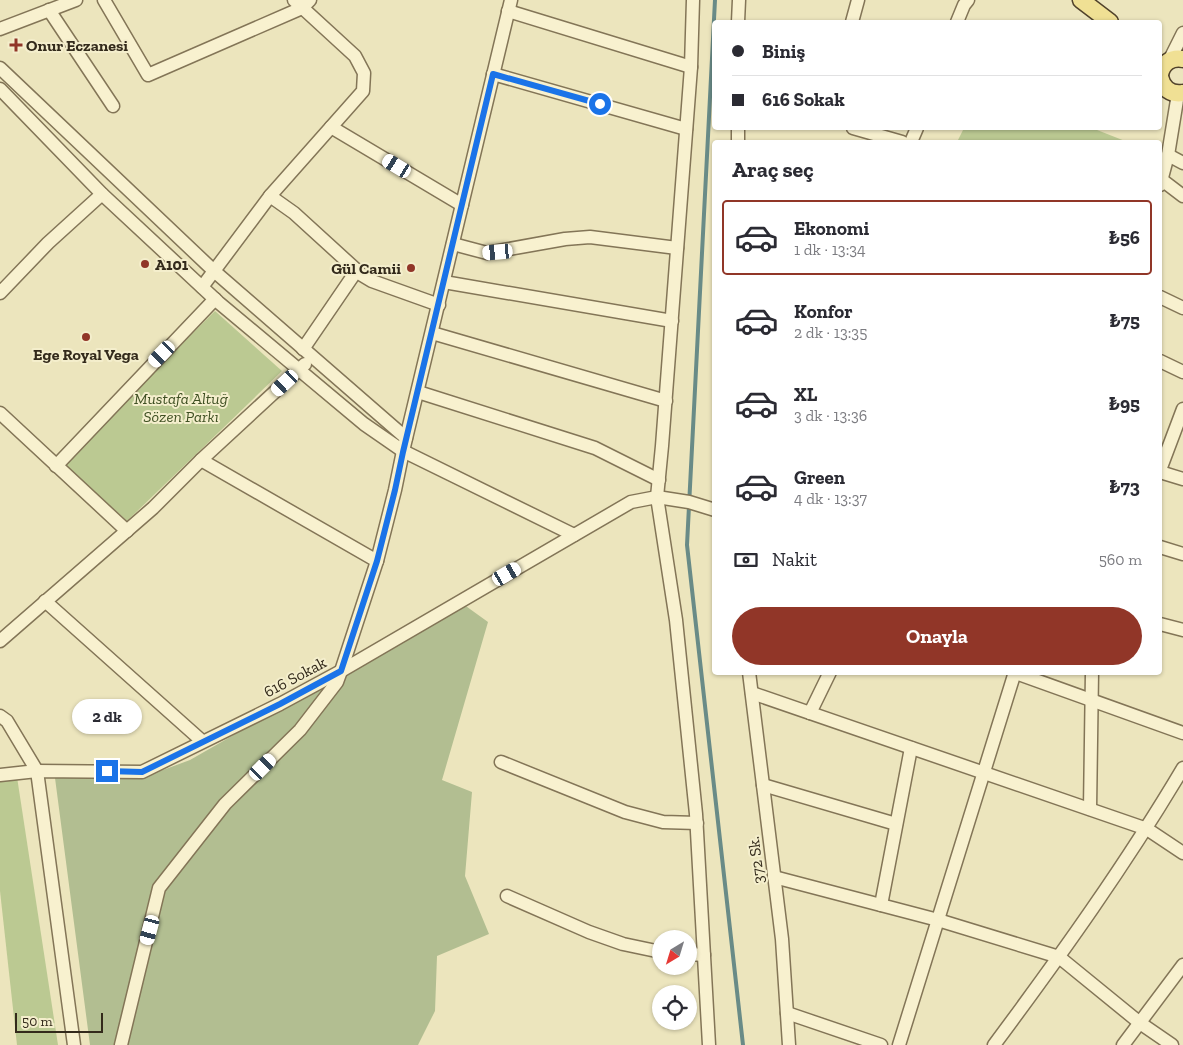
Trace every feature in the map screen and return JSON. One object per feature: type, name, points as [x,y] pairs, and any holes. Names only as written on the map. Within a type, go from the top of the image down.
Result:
[{"type":"main road","points":[[1080,0],[1107,20]]},
{"type":"main road","points":[[1166,66],[1162,85],[1166,89],[1180,93]]},
{"type":"street","points":[[0,29],[76,0]]},
{"type":"street","points":[[104,0],[148,75],[302,3],[355,56],[364,73],[363,91],[270,196],[202,287]]},
{"type":"street","points":[[693,0],[691,67],[657,497],[676,620],[697,824],[709,1045]]},
{"type":"street","points":[[738,20],[739,0]]},
{"type":"street","points":[[853,20],[858,0]]},
{"type":"street","points":[[958,20],[962,2]]},
{"type":"street","points":[[121,1045],[159,888],[225,804],[300,730],[337,682],[377,561],[395,490],[509,3],[691,67]]},
{"type":"street","points":[[50,10],[113,106]]},
{"type":"street","points":[[1166,66],[1183,33]]},
{"type":"street","points":[[0,68],[214,271],[406,438]]},
{"type":"street","points":[[493,74],[686,129]]},
{"type":"street","points":[[1162,178],[1180,93]]},
{"type":"street","points":[[2,96],[102,194],[215,299],[364,424],[403,452],[574,535]]},
{"type":"street","points":[[331,127],[462,205]]},
{"type":"street","points":[[859,130],[895,140]]},
{"type":"street","points":[[1168,156],[1183,163]]},
{"type":"street","points":[[1162,183],[1183,196]]},
{"type":"street","points":[[0,293],[48,243],[102,194]]},
{"type":"street","points":[[270,196],[294,213],[372,281],[439,305]]},
{"type":"street","points":[[453,244],[487,253],[590,236],[677,248]]},
{"type":"street","points":[[0,642],[153,508],[201,460],[299,370],[307,353],[360,272]]},
{"type":"street","points":[[444,282],[672,321]]},
{"type":"street","points":[[1162,298],[1183,308]]},
{"type":"street","points":[[56,466],[215,299]]},
{"type":"street","points":[[432,333],[666,401]]},
{"type":"street","points":[[1162,362],[1183,372]]},
{"type":"street","points":[[418,392],[595,448],[659,480]]},
{"type":"street","points":[[1162,466],[1183,409]]},
{"type":"street","points":[[0,413],[127,531]]},
{"type":"street","points":[[201,460],[377,561]]},
{"type":"street","points":[[1162,472],[1183,479]]},
{"type":"street","name":"616 Sokak","points":[[0,775],[37,771],[142,772],[280,704],[341,671],[631,502],[657,497],[690,502],[712,509]]},
{"type":"street","points":[[1162,548],[1183,554]]},
{"type":"street","points":[[45,601],[202,741]]},
{"type":"street","points":[[1162,625],[1183,630]]},
{"type":"street","name":"372 Sk.","points":[[749,675],[782,939],[789,1045]]},
{"type":"street","points":[[810,713],[829,675]]},
{"type":"street","points":[[900,1045],[1013,675]]},
{"type":"street","points":[[1019,675],[1183,733]]},
{"type":"street","points":[[1090,809],[1092,675]]},
{"type":"street","points":[[752,693],[1147,829],[1183,852]]},
{"type":"street","points":[[0,716],[7,721],[37,771],[74,1045]]},
{"type":"street","points":[[881,904],[911,748]]},
{"type":"street","points":[[501,762],[625,812],[663,822],[697,824]]},
{"type":"street","points":[[994,1045],[1060,957],[1147,829],[1183,768]]},
{"type":"street","points":[[763,785],[896,824]]},
{"type":"street","points":[[774,876],[938,920],[1060,957],[1140,1023],[1172,1045]]},
{"type":"street","points":[[506,896],[589,932],[623,944],[652,950]]},
{"type":"street","points":[[698,955],[704,955]]},
{"type":"street","points":[[1123,1045],[1183,965]]},
{"type":"street","points":[[787,1013],[881,1045]]},
{"type":"green space","points":[[963,130],[1097,130],[1122,140],[958,140]]},
{"type":"green space","name":"Mustafa Altuğ Sözen Parkı","points":[[215,311],[282,371],[127,521],[62,462]]},
{"type":"green space","points":[[463,604],[488,622],[442,780],[472,792],[465,876],[489,934],[437,956],[435,1011],[418,1045],[90,1045],[55,778],[131,776],[163,770],[190,760]]},
{"type":"green space","points":[[17,777],[58,1045],[17,1045],[0,891],[0,782]]},
{"type":"waterway","points":[[714,20],[715,0]]},
{"type":"waterway","points":[[712,58],[687,545],[743,1045]]},
{"type":"place","name":"Onur Eczanesi","points":[[16,45]]},
{"type":"place","name":"A101","points":[[145,264]]},
{"type":"place","name":"Gül Camii","points":[[411,268]]},
{"type":"place","name":"Ege Royal Vega","points":[[86,337]]},
{"type":"route","points":[[107,771],[142,772],[280,704],[341,671],[377,561],[391,508],[493,74],[600,104]]}]
